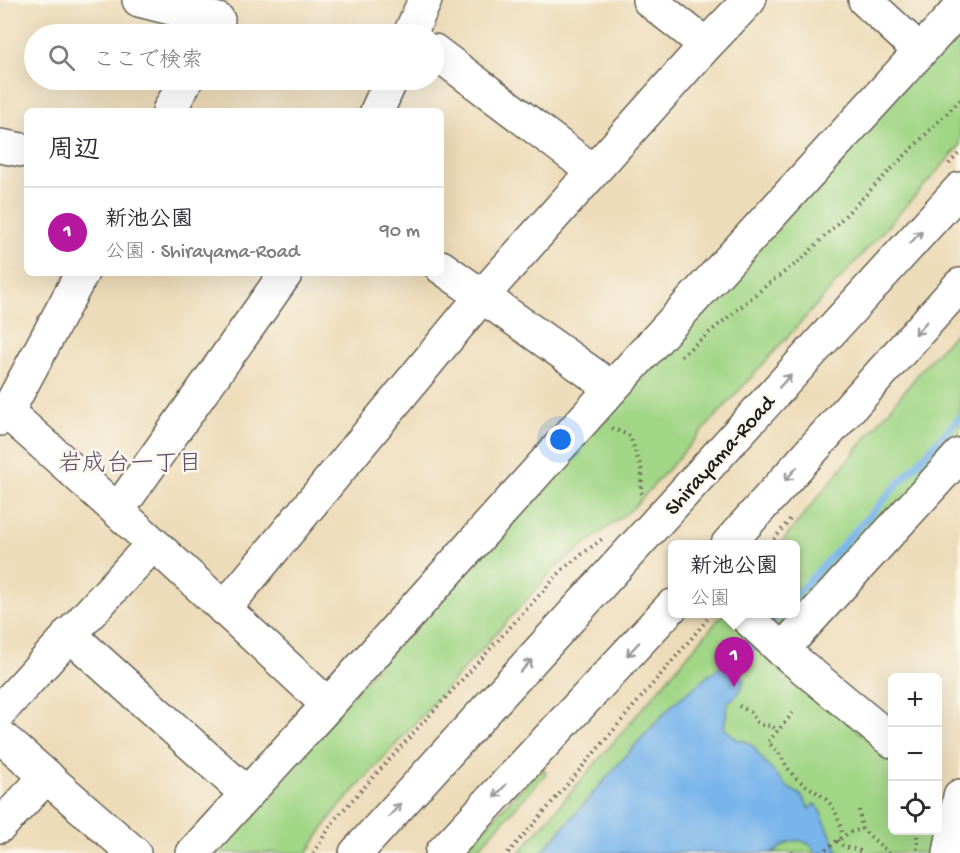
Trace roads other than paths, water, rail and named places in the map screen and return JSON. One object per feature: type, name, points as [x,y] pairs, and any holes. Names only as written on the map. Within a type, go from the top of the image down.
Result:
[{"type":"street","points":[[139,0],[218,18]]},
{"type":"street","points":[[415,24],[425,0]]},
{"type":"street","points":[[650,0],[706,45]]},
{"type":"street","points":[[224,609],[483,296],[706,45],[749,0]]},
{"type":"street","points":[[865,0],[920,51]]},
{"type":"street","points":[[193,853],[589,413],[960,8]]},
{"type":"street","points":[[444,59],[593,171]]},
{"type":"street","points":[[171,108],[181,90]]},
{"type":"street","points":[[378,108],[386,90]]},
{"type":"street","points":[[0,146],[24,150]]},
{"type":"street","name":"Shirayama-Road","points":[[356,853],[952,179]]},
{"type":"street","points":[[444,269],[612,388]]},
{"type":"street","points":[[80,276],[4,416],[118,510],[328,705]]},
{"type":"street","points":[[118,510],[284,276]]},
{"type":"street","points":[[732,540],[960,285]]},
{"type":"street","points":[[782,650],[960,455]]},
{"type":"street","points":[[0,711],[153,544]]},
{"type":"street","points":[[442,853],[668,610]]},
{"type":"street","points":[[747,618],[782,650],[888,738]]},
{"type":"street","points":[[69,634],[247,795]]},
{"type":"street","points":[[0,736],[134,853]]},
{"type":"street","points":[[0,826],[47,776]]},
{"type":"street","points":[[942,781],[960,796],[950,853]]},
{"type":"water","points":[[749,639],[758,646],[736,670],[744,680],[739,693],[728,702],[724,728],[738,740],[746,741],[754,747],[787,787],[801,795],[810,809],[813,804],[817,805],[839,853],[815,853],[807,843],[795,841],[773,853],[541,853],[673,704],[724,663]]},
{"type":"waterway","points":[[800,591],[960,417]]},
{"type":"waterway","points":[[769,625],[775,618]]},
{"type":"place","name":"新池公園","points":[[734,687]]},
{"type":"district","name":"岩成台一丁目","points":[[130,462]]}]
